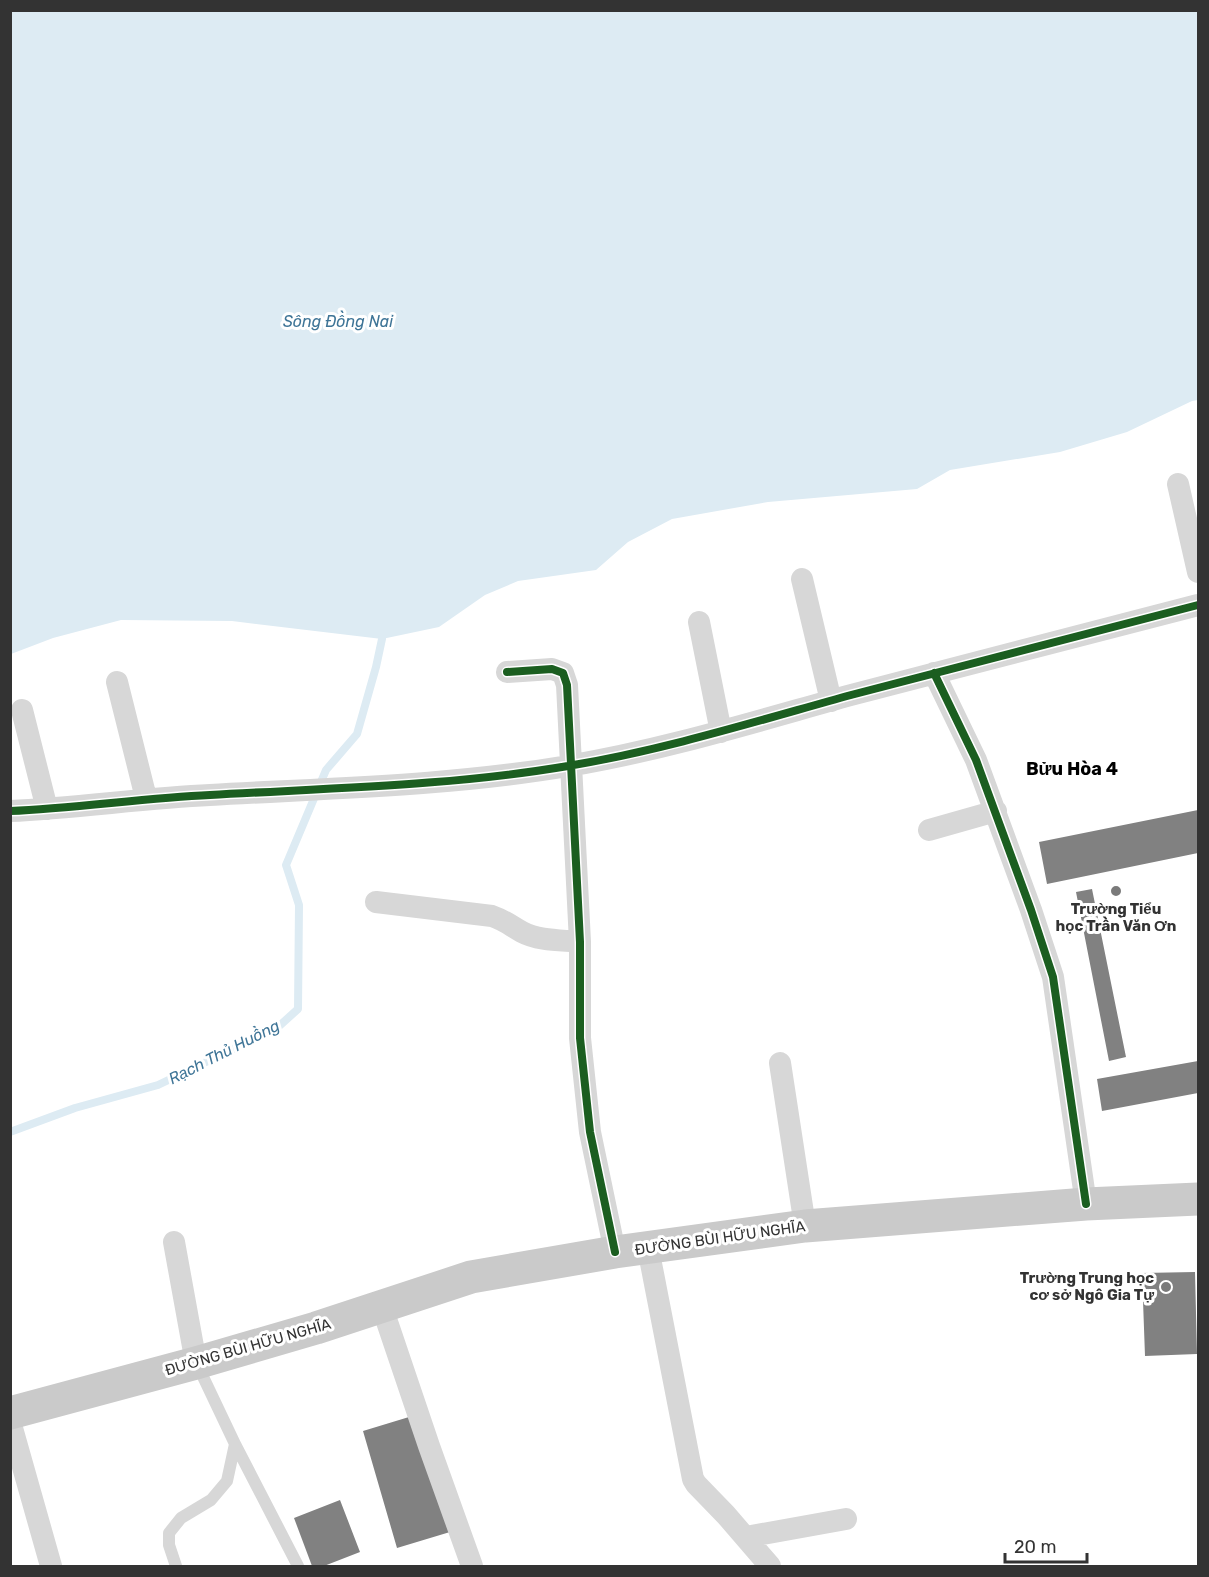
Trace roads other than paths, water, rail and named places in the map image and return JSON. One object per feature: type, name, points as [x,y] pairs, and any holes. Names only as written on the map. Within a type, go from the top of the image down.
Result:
[{"type":"main road","name":"ĐƯỜNG BÙI HỮU NGHĨA","points":[[10,1413],[196,1363],[382,1307],[471,1277],[615,1252],[805,1226],[1086,1204],[1198,1199]]},
{"type":"street","points":[[1178,484],[1198,572]]},
{"type":"street","points":[[802,579],[831,701]]},
{"type":"street","points":[[10,811],[146,798],[351,788],[486,778],[572,765],[721,732],[934,673],[1198,605]]},
{"type":"street","points":[[699,622],[721,732]]},
{"type":"street","points":[[507,672],[552,669],[563,673],[567,685],[580,942],[580,1038],[589,1120],[615,1252]]},
{"type":"street","points":[[934,673],[976,760],[996,811],[1053,977],[1086,1204]]},
{"type":"street","points":[[117,682],[146,798]]},
{"type":"street","points":[[22,710],[47,809]]},
{"type":"street","points":[[929,830],[996,811]]},
{"type":"street","points":[[376,902],[492,916],[507,921],[522,932],[539,938],[580,942]]},
{"type":"street","points":[[780,1063],[805,1226]]},
{"type":"street","points":[[174,1242],[196,1363]]},
{"type":"street","points":[[648,1248],[693,1479],[770,1566]]},
{"type":"street","points":[[382,1307],[472,1566]]},
{"type":"street","points":[[10,1421],[51,1566]]},
{"type":"street","points":[[746,1537],[846,1519]]},
{"type":"lane","points":[[196,1363],[298,1566]]},
{"type":"lane","points":[[176,1566],[169,1545],[169,1533],[181,1518],[211,1500],[227,1481],[235,1444]]},
{"type":"water","name":"Sông Đồng Nai","points":[[11,10],[1198,11],[1198,400],[1127,432],[1060,452],[950,470],[917,489],[768,502],[672,519],[628,542],[596,570],[518,581],[485,595],[439,627],[382,639],[232,621],[121,620],[53,638],[11,654]]},
{"type":"waterway","name":"Rạch Thủ Huồng","points":[[10,1132],[75,1108],[158,1085],[277,1028],[298,1009],[299,905],[286,865],[326,770],[357,734],[382,639]]},
{"type":"place","name":"Trường Tiểu học Trần Văn Ơn","points":[[1116,891]]},
{"type":"place","name":"Trường Trung học cơ sở Ngô Gia Tự","points":[[1166,1287]]},
{"type":"district","name":"Bửu Hòa 4","points":[[1072,769]]}]
